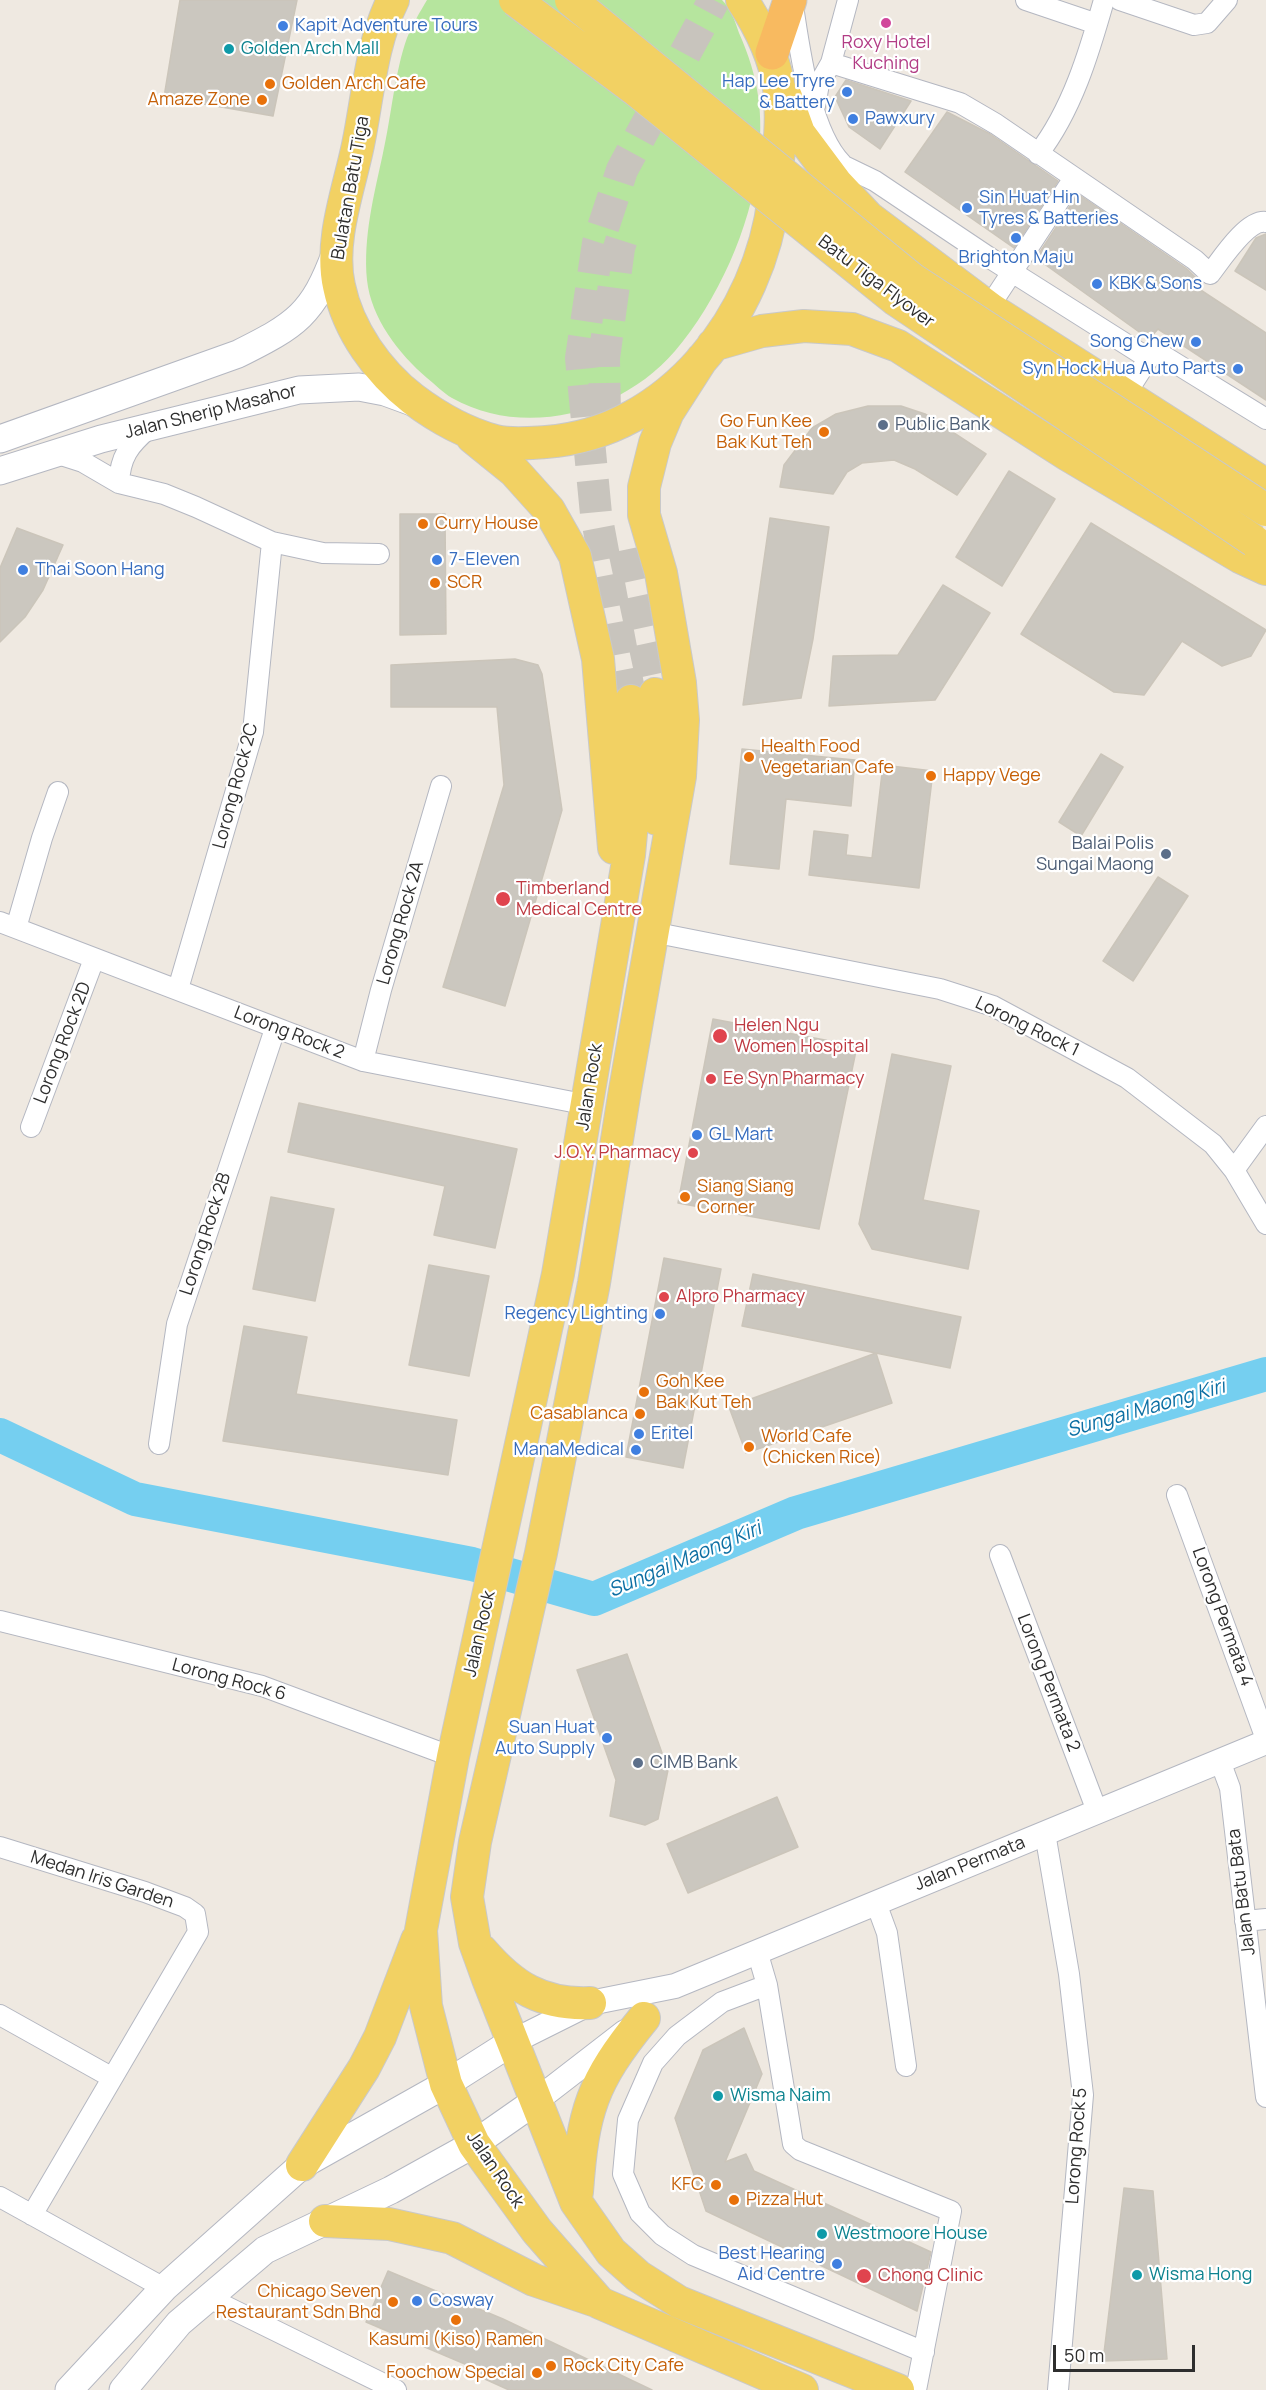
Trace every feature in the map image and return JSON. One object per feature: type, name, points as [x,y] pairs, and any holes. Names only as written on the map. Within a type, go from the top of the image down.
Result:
[{"type":"highway","points":[[775,62],[791,0]]},
{"type":"main road","points":[[373,63],[376,0]]},
{"type":"main road","name":"Bulatan Batu Tiga","points":[[393,0],[384,19],[373,63],[338,247],[338,284],[355,330],[387,375],[424,407],[460,428],[498,442],[571,440],[615,425],[651,407],[670,394],[707,352],[751,280],[762,259],[767,237],[780,129],[775,62],[741,0]]},
{"type":"main road","name":"Batu Tiga Flyover","points":[[515,0],[637,91],[896,300],[1262,553]]},
{"type":"main road","name":"Batu Tiga Flyover","points":[[571,0],[912,279],[1266,510]]},
{"type":"main road","points":[[775,62],[799,133],[837,184],[868,217],[989,307],[1266,485]]},
{"type":"main road","name":"Jalan Sherip Masahor","points":[[7,432],[238,354],[294,324],[324,286],[338,247]]},
{"type":"main road","points":[[707,352],[762,331],[804,326],[852,329],[898,346],[1068,455],[1240,557],[1262,553]]},
{"type":"main road","name":"Jalan Rock","points":[[707,352],[668,412],[655,443],[644,487],[644,514],[661,573],[674,636],[683,720],[680,776],[594,1282],[541,1553],[475,1842],[467,1898],[475,1943],[576,2202],[611,2252],[638,2276],[679,2302],[898,2390]]},
{"type":"main road","name":"Jalan Sherip Masahor","points":[[0,471],[151,426],[299,390],[359,387],[385,392],[424,407]]},
{"type":"main road","points":[[460,428],[514,471],[549,510],[575,556],[598,659],[615,852],[621,891]]},
{"type":"main road","name":"Jalan Rock","points":[[652,932],[659,742],[643,698],[629,855],[621,891],[588,1105],[558,1274],[453,1757],[421,1930],[426,2006],[446,2084],[474,2144],[537,2230],[600,2303],[802,2390]]},
{"type":"main road","points":[[302,2165],[364,2068],[380,2037],[421,1930]]},
{"type":"main road","points":[[475,1943],[499,1971],[538,1996],[564,2004],[590,2003]]},
{"type":"main road","points":[[576,2202],[581,2138],[597,2085],[616,2052],[644,2018]]},
{"type":"main road","points":[[69,2390],[164,2288],[302,2165],[446,2084],[512,2042]]},
{"type":"main road","points":[[123,2390],[179,2323],[265,2250],[391,2190],[474,2144],[537,2100]]},
{"type":"main road","points":[[325,2221],[389,2224],[452,2238],[534,2280],[600,2303]]},
{"type":"street","points":[[791,0],[802,70],[826,142],[890,234]]},
{"type":"street","points":[[814,106],[819,84],[831,63],[848,0]]},
{"type":"street","points":[[1026,0],[1097,24]]},
{"type":"street","points":[[1038,154],[1050,138],[1077,84],[1104,0]]},
{"type":"street","points":[[1120,0],[1194,25],[1207,23],[1227,0]]},
{"type":"street","points":[[831,63],[960,103],[996,124],[1195,260],[1210,274],[1243,233],[1254,224],[1266,222]]},
{"type":"street","points":[[842,165],[875,181],[1011,272],[1266,419]]},
{"type":"street","points":[[989,307],[1074,178]]},
{"type":"street","points":[[1125,395],[1151,354]]},
{"type":"street","points":[[119,483],[120,466],[126,450],[151,426]]},
{"type":"street","points":[[55,453],[83,462],[119,483],[164,494],[272,542],[323,552],[379,554]]},
{"type":"street","name":"Lorong Rock 2C","points":[[178,989],[253,732],[272,542]]},
{"type":"street","name":"Lorong Rock 2A","points":[[363,1061],[381,990],[441,786]]},
{"type":"street","points":[[8,925],[58,792]]},
{"type":"street","name":"Lorong Rock 2","points":[[8,925],[178,989],[274,1029],[363,1061],[588,1105]]},
{"type":"street","name":"Lorong Rock 1","points":[[652,932],[940,989],[993,1006],[1127,1078],[1213,1144],[1234,1170],[1266,1224]]},
{"type":"street","name":"Lorong Rock 2D","points":[[31,1126],[94,958]]},
{"type":"street","name":"Lorong Rock 2B","points":[[159,1444],[177,1324],[274,1029]]},
{"type":"street","points":[[1234,1170],[1266,1126]]},
{"type":"street","name":"Lorong Permata 4","points":[[1177,1495],[1266,1740]]},
{"type":"street","name":"Lorong Permata 2","points":[[1000,1555],[1097,1811]]},
{"type":"street","name":"Lorong Rock 6","points":[[0,1621],[262,1686],[453,1757]]},
{"type":"street","name":"Jalan Permata","points":[[675,1986],[1266,1740]]},
{"type":"street","name":"Jalan Batu Bata","points":[[1220,1761],[1230,1788],[1266,2097]]},
{"type":"street","name":"Lorong Rock 5","points":[[1045,1833],[1069,1974],[1083,2095],[1058,2390]]},
{"type":"street","name":"Medan Iris Garden","points":[[0,1847],[145,1892],[185,1907],[195,1914],[198,1932],[32,2215]]},
{"type":"street","points":[[876,1903],[887,1933],[906,2066]]},
{"type":"street","points":[[1245,1921],[1266,1919]]},
{"type":"street","points":[[757,1951],[767,1984],[790,2137],[793,2144],[800,2150],[951,2211],[916,2390]]},
{"type":"street","points":[[767,1984],[722,2002],[677,2036],[653,2063],[628,2120],[623,2174],[640,2213],[662,2235],[693,2255],[924,2352]]},
{"type":"street","points":[[512,2042],[590,2003],[675,1986]]},
{"type":"street","points":[[537,2100],[644,2018],[675,1986]]},
{"type":"street","points":[[0,2015],[111,2077]]},
{"type":"street","points":[[0,2197],[164,2288]]},
{"type":"street","points":[[207,2297],[396,2390]]},
{"type":"green space","points":[[427,0],[722,0],[734,20],[751,65],[760,112],[758,163],[740,238],[730,263],[705,310],[675,351],[653,373],[628,390],[600,404],[571,413],[541,417],[510,417],[480,410],[449,396],[406,358],[388,334],[374,308],[367,280],[366,264],[370,216],[403,51],[411,28]]},
{"type":"building","name":"Golden Arch Mall","points":[[180,0],[297,0],[273,116],[164,97]]},
{"type":"building","points":[[846,80],[911,101],[880,149],[849,127],[835,97]]},
{"type":"building","points":[[947,112],[990,134],[1058,181],[1014,248],[905,172]]},
{"type":"building","points":[[1078,194],[1187,269],[1195,277],[1190,283],[1266,333],[1266,400],[1158,329],[1149,339],[1036,258]]},
{"type":"building","points":[[1266,234],[1266,290],[1235,271],[1256,238]]},
{"type":"building","points":[[868,406],[901,406],[925,414],[986,454],[957,495],[915,469],[894,460],[862,463],[847,472],[833,494],[780,487],[784,465],[812,428],[836,414]]},
{"type":"building","points":[[1009,471],[1055,499],[1002,586],[956,557]]},
{"type":"building","points":[[400,514],[445,514],[446,634],[400,635]]},
{"type":"building","points":[[770,518],[829,527],[813,639],[801,698],[743,705]]},
{"type":"building","points":[[1091,523],[1266,630],[1251,656],[1222,666],[1182,641],[1144,695],[1114,692],[1021,634]]},
{"type":"building","points":[[17,528],[63,545],[43,590],[25,617],[0,642],[0,568]]},
{"type":"building","points":[[943,585],[990,613],[935,700],[829,706],[833,656],[898,655]]},
{"type":"building","name":"Timberland Medical Centre","points":[[515,659],[538,665],[542,674],[562,810],[505,1006],[443,987],[504,785],[497,707],[391,707],[391,665]]},
{"type":"building","points":[[742,749],[855,760],[851,806],[786,799],[779,869],[730,864]]},
{"type":"building","points":[[1101,754],[1123,767],[1081,836],[1059,822]]},
{"type":"building","points":[[883,765],[933,771],[919,888],[809,875],[814,831],[848,835],[846,855],[872,858]]},
{"type":"building","points":[[1158,877],[1188,896],[1133,981],[1103,961]]},
{"type":"building","points":[[713,1019],[857,1046],[819,1229],[678,1203]]},
{"type":"building","points":[[892,1054],[951,1066],[923,1200],[979,1211],[968,1269],[872,1249],[859,1224]]},
{"type":"building","points":[[299,1103],[517,1149],[495,1248],[434,1235],[445,1186],[288,1152]]},
{"type":"building","points":[[271,1197],[334,1209],[315,1301],[253,1289]]},
{"type":"building","points":[[664,1258],[721,1269],[683,1468],[626,1457]]},
{"type":"building","points":[[429,1265],[489,1276],[469,1376],[409,1365]]},
{"type":"building","points":[[753,1274],[961,1317],[950,1368],[742,1326]]},
{"type":"building","points":[[244,1326],[307,1337],[296,1394],[457,1420],[448,1475],[223,1441]]},
{"type":"building","points":[[876,1353],[892,1403],[746,1453],[729,1407]]},
{"type":"building","points":[[627,1654],[668,1770],[658,1819],[645,1825],[610,1816],[616,1780],[577,1670]]},
{"type":"building","points":[[777,1797],[798,1847],[688,1893],[667,1844]]},
{"type":"building","name":"Westmoore House","points":[[744,2028],[762,2074],[725,2162],[746,2154],[754,2171],[931,2252],[917,2311],[706,2211],[675,2118],[703,2050]]},
{"type":"building","name":"Wisma Hong","points":[[1124,2188],[1153,2191],[1167,2359],[1103,2361]]},
{"type":"building","points":[[388,2271],[503,2319],[652,2390],[509,2390],[476,2375],[479,2370],[366,2322]]},
{"type":"waterway","name":"Sungai Maong Kiri","points":[[0,1435],[135,1499],[472,1564],[594,1599],[796,1513],[1266,1374]]},
{"type":"tunnel","points":[[631,701],[596,514],[581,358],[598,243],[622,170],[714,0]]},
{"type":"tunnel","points":[[605,415],[604,358],[619,248],[624,232]]},
{"type":"tunnel","points":[[624,550],[655,694]]},
{"type":"place","name":"Roxy Hotel Kuching","points":[[886,23]]},
{"type":"place","name":"Kapit Adventure Tours","points":[[283,26]]},
{"type":"place","name":"Golden Arch Mall","points":[[229,49]]},
{"type":"place","name":"Golden Arch Cafe","points":[[270,84]]},
{"type":"place","name":"Hap Lee Tryre & Battery","points":[[847,92]]},
{"type":"place","name":"Amaze Zone","points":[[262,100]]},
{"type":"place","name":"Pawxury","points":[[853,119]]},
{"type":"place","name":"Sin Huat Hin Tyres & Batteries","points":[[967,208]]},
{"type":"place","name":"Brighton Maju","points":[[1016,238]]},
{"type":"place","name":"KBK & Sons","points":[[1097,284]]},
{"type":"place","name":"Song Chew","points":[[1196,342]]},
{"type":"place","name":"Syn Hock Hua Auto Parts","points":[[1238,369]]},
{"type":"place","name":"Public Bank","points":[[883,425]]},
{"type":"place","name":"Go Fun Kee Bak Kut Teh","points":[[824,432]]},
{"type":"place","name":"Curry House","points":[[423,524]]},
{"type":"place","name":"7-Eleven","points":[[437,560]]},
{"type":"place","name":"Thai Soon Hang","points":[[23,570]]},
{"type":"place","name":"SCR","points":[[435,583]]},
{"type":"place","name":"Health Food Vegetarian Cafe","points":[[749,757]]},
{"type":"place","name":"Happy Vege","points":[[931,776]]},
{"type":"place","name":"Balai Polis Sungai Maong","points":[[1166,854]]},
{"type":"place","name":"Timberland Medical Centre","points":[[503,899]]},
{"type":"place","name":"Helen Ngu Women Hospital","points":[[720,1036]]},
{"type":"place","name":"Ee Syn Pharmacy","points":[[711,1079]]},
{"type":"place","name":"GL Mart","points":[[697,1135]]},
{"type":"place","name":"J.O.Y. Pharmacy","points":[[693,1153]]},
{"type":"place","name":"Siang Siang Corner","points":[[685,1197]]},
{"type":"place","name":"Alpro Pharmacy","points":[[664,1297]]},
{"type":"place","name":"Regency Lighting","points":[[660,1314]]},
{"type":"place","name":"Goh Kee Bak Kut Teh","points":[[644,1392]]},
{"type":"place","name":"Casablanca","points":[[640,1414]]},
{"type":"place","name":"Eritel","points":[[639,1434]]},
{"type":"place","name":"World Cafe (Chicken Rice)","points":[[749,1447]]},
{"type":"place","name":"ManaMedical","points":[[636,1450]]},
{"type":"place","name":"Suan Huat Auto Supply","points":[[607,1738]]},
{"type":"place","name":"CIMB Bank","points":[[638,1763]]},
{"type":"place","name":"Wisma Naim","points":[[718,2096]]},
{"type":"place","name":"KFC","points":[[716,2185]]},
{"type":"place","name":"Pizza Hut","points":[[734,2200]]},
{"type":"place","name":"Westmoore House","points":[[822,2234]]},
{"type":"place","name":"Best Hearing Aid Centre","points":[[837,2264]]},
{"type":"place","name":"Wisma Hong","points":[[1137,2275]]},
{"type":"place","name":"Chong Clinic","points":[[864,2276]]},
{"type":"place","name":"Cosway","points":[[417,2301]]},
{"type":"place","name":"Chicago Seven Restaurant Sdn Bhd","points":[[393,2302]]},
{"type":"place","name":"Kasumi (Kiso) Ramen","points":[[456,2320]]},
{"type":"place","name":"Rock City Cafe","points":[[551,2366]]},
{"type":"place","name":"Foochow Special","points":[[537,2373]]}]
